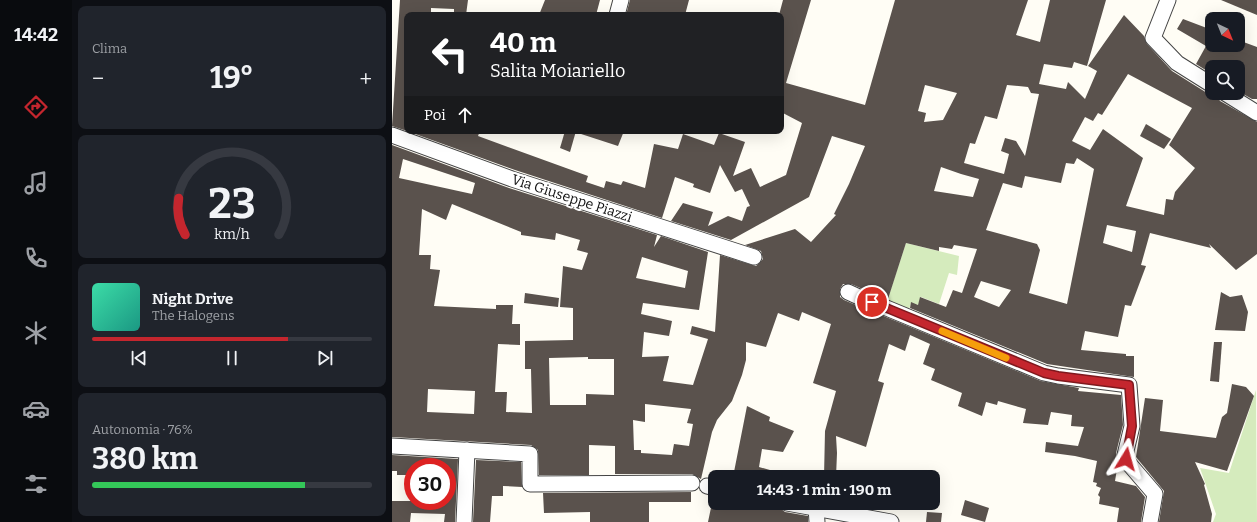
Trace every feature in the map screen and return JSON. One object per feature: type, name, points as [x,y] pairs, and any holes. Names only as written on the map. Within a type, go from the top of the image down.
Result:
[{"type":"street","points":[[618,12],[621,0]]},
{"type":"street","points":[[1168,0],[1153,38],[1177,63],[1205,81]]},
{"type":"street","points":[[1236,100],[1257,113]]},
{"type":"street","name":"Via Giuseppe Piazzi","points":[[392,135],[512,179],[754,257]]},
{"type":"street","points":[[860,298],[1050,375],[1130,386],[1132,426],[1125,455],[1126,459],[1155,494],[1150,522]]},
{"type":"street","points":[[392,446],[530,454],[530,484],[692,483]]},
{"type":"street","points":[[464,522],[467,450]]},
{"type":"street","points":[[804,510],[816,515],[891,522]]},
{"type":"green space","points":[[906,243],[959,256],[957,275],[949,273],[939,304],[921,297],[918,305],[911,303],[908,313],[886,304]]},
{"type":"green space","points":[[1256,390],[1257,522],[1213,522],[1216,514],[1200,468],[1229,473]]},
{"type":"building","points":[[400,0],[468,0],[466,12],[454,12],[454,9],[431,8],[431,12],[404,12],[404,130],[392,126]]},
{"type":"building","points":[[545,0],[600,0],[597,12],[540,12]]},
{"type":"building","points":[[630,0],[689,0],[686,12],[627,12]]},
{"type":"building","points":[[783,0],[811,0],[786,83],[865,105],[895,0],[1028,0],[1016,35],[1040,42],[1050,0],[1106,0],[1087,66],[1074,62],[1072,68],[1044,64],[1039,84],[1066,89],[1068,82],[1085,99],[1097,71],[1088,66],[1124,15],[1144,36],[1147,44],[1172,71],[1205,92],[1205,100],[1219,100],[1257,122],[1257,254],[1236,270],[1209,244],[1211,248],[1150,233],[1141,265],[1146,266],[1131,306],[1125,305],[1118,337],[1085,331],[1081,350],[1134,356],[1134,377],[1047,364],[910,308],[911,302],[918,305],[920,297],[946,307],[953,290],[962,293],[977,249],[954,245],[952,249],[939,247],[939,251],[906,243],[888,299],[875,294],[869,294],[865,290],[851,284],[843,284],[840,289],[840,297],[844,300],[858,306],[864,306],[869,310],[1041,381],[1079,388],[1078,391],[1121,395],[1123,425],[1116,453],[1118,463],[1115,481],[1136,486],[1145,497],[1141,522],[1117,522],[1119,508],[1099,504],[1100,497],[1098,495],[1101,488],[1096,486],[1097,483],[1093,482],[1097,461],[1045,452],[1046,442],[1078,446],[1084,427],[1071,426],[1072,415],[1051,412],[1048,425],[1023,423],[1026,409],[998,401],[997,405],[986,402],[982,416],[958,406],[962,393],[931,380],[935,369],[923,364],[930,344],[910,335],[905,351],[889,344],[878,381],[884,383],[866,447],[836,436],[836,470],[824,470],[825,431],[836,391],[813,383],[831,324],[802,312],[799,321],[778,313],[766,347],[746,342],[746,360],[742,375],[732,401],[717,420],[712,432],[701,479],[692,474],[615,474],[615,446],[589,445],[589,475],[539,475],[538,450],[531,445],[392,437],[392,145],[509,188],[657,235],[654,247],[661,236],[708,252],[699,310],[643,303],[641,314],[672,321],[669,336],[644,332],[642,357],[669,356],[663,381],[693,385],[708,339],[690,334],[692,326],[715,332],[720,255],[756,266],[763,259],[761,251],[745,245],[795,229],[811,242],[836,215],[834,214],[849,184],[865,146],[832,136],[809,197],[731,240],[671,221],[683,203],[713,212],[708,226],[728,216],[742,221],[747,207],[750,206],[742,189],[735,192],[720,165],[710,193],[693,187],[694,184],[675,177],[662,218],[515,170],[415,134],[479,134],[478,136],[588,176],[586,182],[604,188],[606,181],[621,185],[623,181],[645,188],[654,144],[678,149],[683,134],[714,145],[719,134],[722,134],[745,142],[733,176],[751,168],[760,187],[786,175],[802,123],[784,114],[784,12],[780,12]],"holes":[[[1128,74],[1192,108],[1169,145],[1195,168],[1175,192],[1173,200],[1166,199],[1164,215],[1126,206],[1143,158],[1103,129],[1090,150],[1072,141],[1085,117],[1093,121],[1098,113],[1102,115]],[[925,85],[957,93],[943,120],[924,122],[926,113],[918,111]],[[1007,85],[1028,87],[1031,93],[1039,94],[1025,156],[1016,141],[1005,138],[1001,151],[1009,154],[1004,174],[964,163],[970,143],[975,144],[985,116],[997,119]],[[1077,158],[1094,169],[1067,304],[1029,293],[1040,250],[1037,244],[986,230],[1003,183],[1022,188],[1025,176],[1061,183],[1066,163],[1074,164]],[[403,159],[475,183],[472,194],[399,178]],[[941,167],[979,179],[973,197],[934,191]],[[452,204],[521,232],[521,235],[555,240],[556,233],[580,240],[577,250],[588,253],[582,270],[563,266],[560,307],[573,308],[573,340],[525,341],[525,369],[531,369],[532,413],[506,412],[507,392],[495,392],[498,344],[520,345],[520,324],[512,324],[513,305],[496,305],[496,309],[434,306],[440,270],[430,269],[431,255],[419,255],[422,209],[446,220]],[[1107,225],[1136,231],[1132,252],[1103,243]],[[642,257],[688,271],[685,288],[636,278]],[[981,281],[1011,290],[999,307],[974,297]],[[588,357],[588,359],[614,359],[614,395],[586,394],[586,405],[550,405],[549,358]],[[428,389],[475,391],[474,414],[427,412]],[[645,404],[691,409],[687,423],[693,424],[689,446],[674,444],[672,455],[641,453],[641,450],[634,450],[633,420],[645,422]]]},
{"type":"building","points":[[1221,0],[1257,0],[1257,15]]},
{"type":"building","points":[[1183,19],[1205,27],[1205,45],[1177,29]]},
{"type":"building","points":[[1245,43],[1257,47],[1257,99],[1252,99],[1245,95],[1245,60],[1205,60],[1205,70],[1196,64],[1205,48],[1205,52],[1245,52]]},
{"type":"building","points":[[1146,124],[1171,139],[1164,149],[1140,136]]},
{"type":"building","points":[[564,134],[575,134],[570,152],[560,148]]},
{"type":"building","points":[[581,134],[623,134],[618,146]]},
{"type":"building","points":[[1221,292],[1230,297],[1242,295],[1248,312],[1245,331],[1215,330]]},
{"type":"building","points":[[525,293],[559,298],[558,307],[524,303]]},
{"type":"building","points":[[1214,342],[1222,342],[1219,382],[1210,381]]},
{"type":"building","points":[[1232,384],[1246,387],[1254,396],[1227,471],[1195,462],[1205,484],[1204,485],[1212,514],[1211,522],[1159,522],[1164,491],[1136,457],[1145,398],[1163,400],[1160,431],[1216,438],[1222,417],[1227,413]]},
{"type":"building","points":[[747,406],[770,417],[769,421],[794,431],[783,452],[762,449],[759,467],[770,470],[734,470]]},
{"type":"building","points":[[392,455],[442,458],[404,458],[404,475],[397,475],[397,471],[392,471]]},
{"type":"building","points":[[456,459],[458,459],[456,501]]},
{"type":"building","points":[[476,460],[521,462],[522,487],[503,486],[503,496],[492,496],[490,522],[473,522]]},
{"type":"building","points":[[691,492],[691,502],[649,502],[649,522],[590,522],[590,512],[544,513],[543,493]]},
{"type":"building","points":[[965,500],[989,508],[985,522],[961,515]]},
{"type":"building","points":[[392,501],[404,501],[404,510],[456,510],[455,522],[444,522],[445,514],[411,513],[410,522],[392,522]]},
{"type":"building","points":[[711,510],[782,510],[785,512],[808,516],[808,522],[708,522]]},
{"type":"building","points":[[927,512],[942,513],[941,522],[926,522]]},
{"type":"slow traffic","points":[[942,331],[1006,358]]},
{"type":"route","points":[[872,302],[1044,373],[1090,381],[1129,385],[1132,426],[1125,455],[1126,459]]}]
